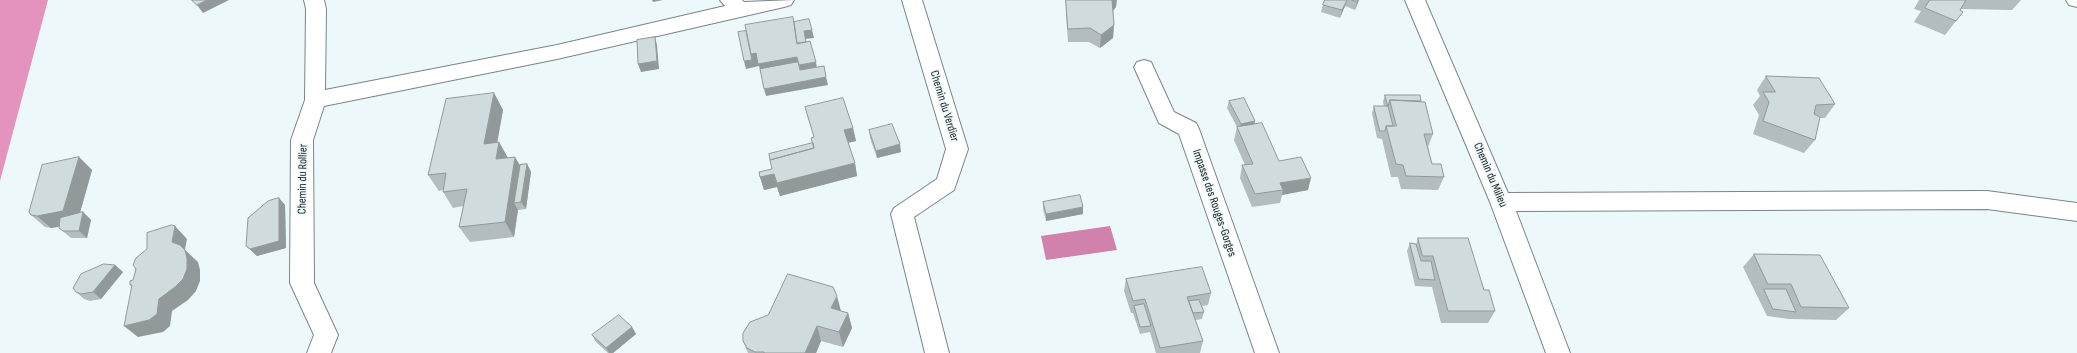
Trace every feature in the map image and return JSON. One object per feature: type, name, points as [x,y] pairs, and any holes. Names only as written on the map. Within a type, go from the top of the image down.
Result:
[{"type":"street","name":"Chemin du Rollier","points":[[314,0],[316,9],[315,100],[302,140],[302,283],[326,335],[319,353]]},
{"type":"street","points":[[315,100],[557,52],[735,5],[784,0]]},
{"type":"street","name":"Chemin du Verdier","points":[[912,0],[957,149],[946,184],[902,214],[937,353]]},
{"type":"street","name":"Chemin du Milieu","points":[[1416,0],[1501,202],[1558,353]]},
{"type":"street","name":"Impasse des Rouges-Gorges","points":[[1144,67],[1166,117],[1188,129],[1267,353]]},
{"type":"street","points":[[1501,202],[1987,200],[2077,212]]},
{"type":"shaded area","points":[[0,0],[48,0],[0,181]]},
{"type":"shaded area","points":[[1110,226],[1117,250],[1046,260],[1041,236]]},
{"type":"building","points":[[192,0],[207,0],[197,5]]},
{"type":"building","points":[[1066,0],[1112,0],[1114,25],[1101,35],[1090,28],[1068,29]]},
{"type":"building","points":[[1325,0],[1347,0],[1342,10],[1323,5]]},
{"type":"building","points":[[1930,0],[1966,0],[1960,10],[1963,12],[1956,21],[1925,8]]},
{"type":"building","points":[[793,17],[797,44],[810,41],[816,62],[799,65],[797,57],[758,64],[756,53],[751,54],[745,25]]},
{"type":"building","points":[[809,19],[812,30],[804,31],[806,42],[797,43],[794,22]]},
{"type":"building","points":[[746,31],[752,60],[744,61],[738,32]]},
{"type":"building","points":[[655,37],[657,61],[638,64],[637,40]]},
{"type":"building","points":[[798,62],[800,70],[824,66],[826,77],[764,89],[760,69]]},
{"type":"building","points":[[1766,76],[1819,78],[1835,104],[1816,105],[1814,114],[1820,117],[1815,140],[1763,121],[1769,102],[1763,92],[1775,92]]},
{"type":"building","points":[[494,93],[484,144],[499,142],[496,159],[515,157],[505,222],[459,227],[467,189],[443,192],[446,173],[428,175],[446,99]]},
{"type":"building","points":[[1385,95],[1420,95],[1421,101],[1390,100],[1388,106]]},
{"type":"building","points":[[843,98],[853,128],[844,130],[855,163],[777,183],[774,174],[760,177],[759,172],[772,169],[770,160],[814,148],[811,138],[814,137],[805,107]]},
{"type":"building","points":[[1244,98],[1255,121],[1241,124],[1229,101]]},
{"type":"building","points":[[1390,100],[1425,102],[1433,134],[1424,134],[1432,164],[1441,164],[1444,177],[1406,176],[1403,165],[1396,164],[1386,126],[1396,126]]},
{"type":"building","points":[[1374,106],[1388,106],[1393,126],[1386,126],[1385,131],[1380,131]]},
{"type":"building","points":[[1262,123],[1279,161],[1301,157],[1311,178],[1280,183],[1283,190],[1255,194],[1242,165],[1253,164],[1237,127]]},
{"type":"building","points":[[892,124],[900,144],[876,151],[869,130]]},
{"type":"building","points":[[813,143],[814,148],[770,160],[769,154]]},
{"type":"building","points":[[79,157],[63,211],[37,216],[31,215],[29,212],[42,165]]},
{"type":"building","points":[[527,164],[521,202],[514,203],[520,165]]},
{"type":"building","points":[[1080,195],[1083,207],[1046,214],[1043,202]]},
{"type":"building","points":[[279,198],[279,241],[250,249],[246,246],[248,218],[268,201]]},
{"type":"building","points":[[83,212],[79,231],[63,231],[59,228],[60,218]]},
{"type":"building","points":[[172,225],[175,226],[172,242],[180,245],[185,250],[187,258],[187,269],[183,279],[159,299],[157,314],[149,320],[124,326],[132,285],[130,285],[130,281],[133,280],[136,269],[133,265],[136,258],[147,249],[147,233]]},
{"type":"building","points":[[1418,238],[1468,238],[1484,290],[1489,290],[1495,311],[1448,311],[1433,256],[1423,256]]},
{"type":"building","points":[[1410,243],[1416,244],[1421,261],[1431,261],[1435,280],[1419,279]]},
{"type":"building","points":[[1754,254],[1820,255],[1849,308],[1801,307],[1791,284],[1768,284]]},
{"type":"building","points":[[104,264],[115,265],[93,292],[81,294],[76,292],[73,288],[81,274]]},
{"type":"building","points":[[1202,267],[1211,293],[1187,297],[1203,341],[1160,348],[1145,299],[1133,301],[1126,279]]},
{"type":"building","points":[[788,274],[833,287],[837,296],[831,308],[848,313],[839,332],[817,326],[805,353],[755,352],[747,348],[743,341],[743,333],[750,322],[768,315]]},
{"type":"building","points":[[1764,289],[1786,289],[1796,312],[1773,309]]},
{"type":"building","points":[[1199,300],[1204,312],[1193,313],[1189,301]]},
{"type":"building","points":[[1144,304],[1151,326],[1140,327],[1134,306]]},
{"type":"building","points":[[619,315],[632,327],[606,348],[592,335]]}]
